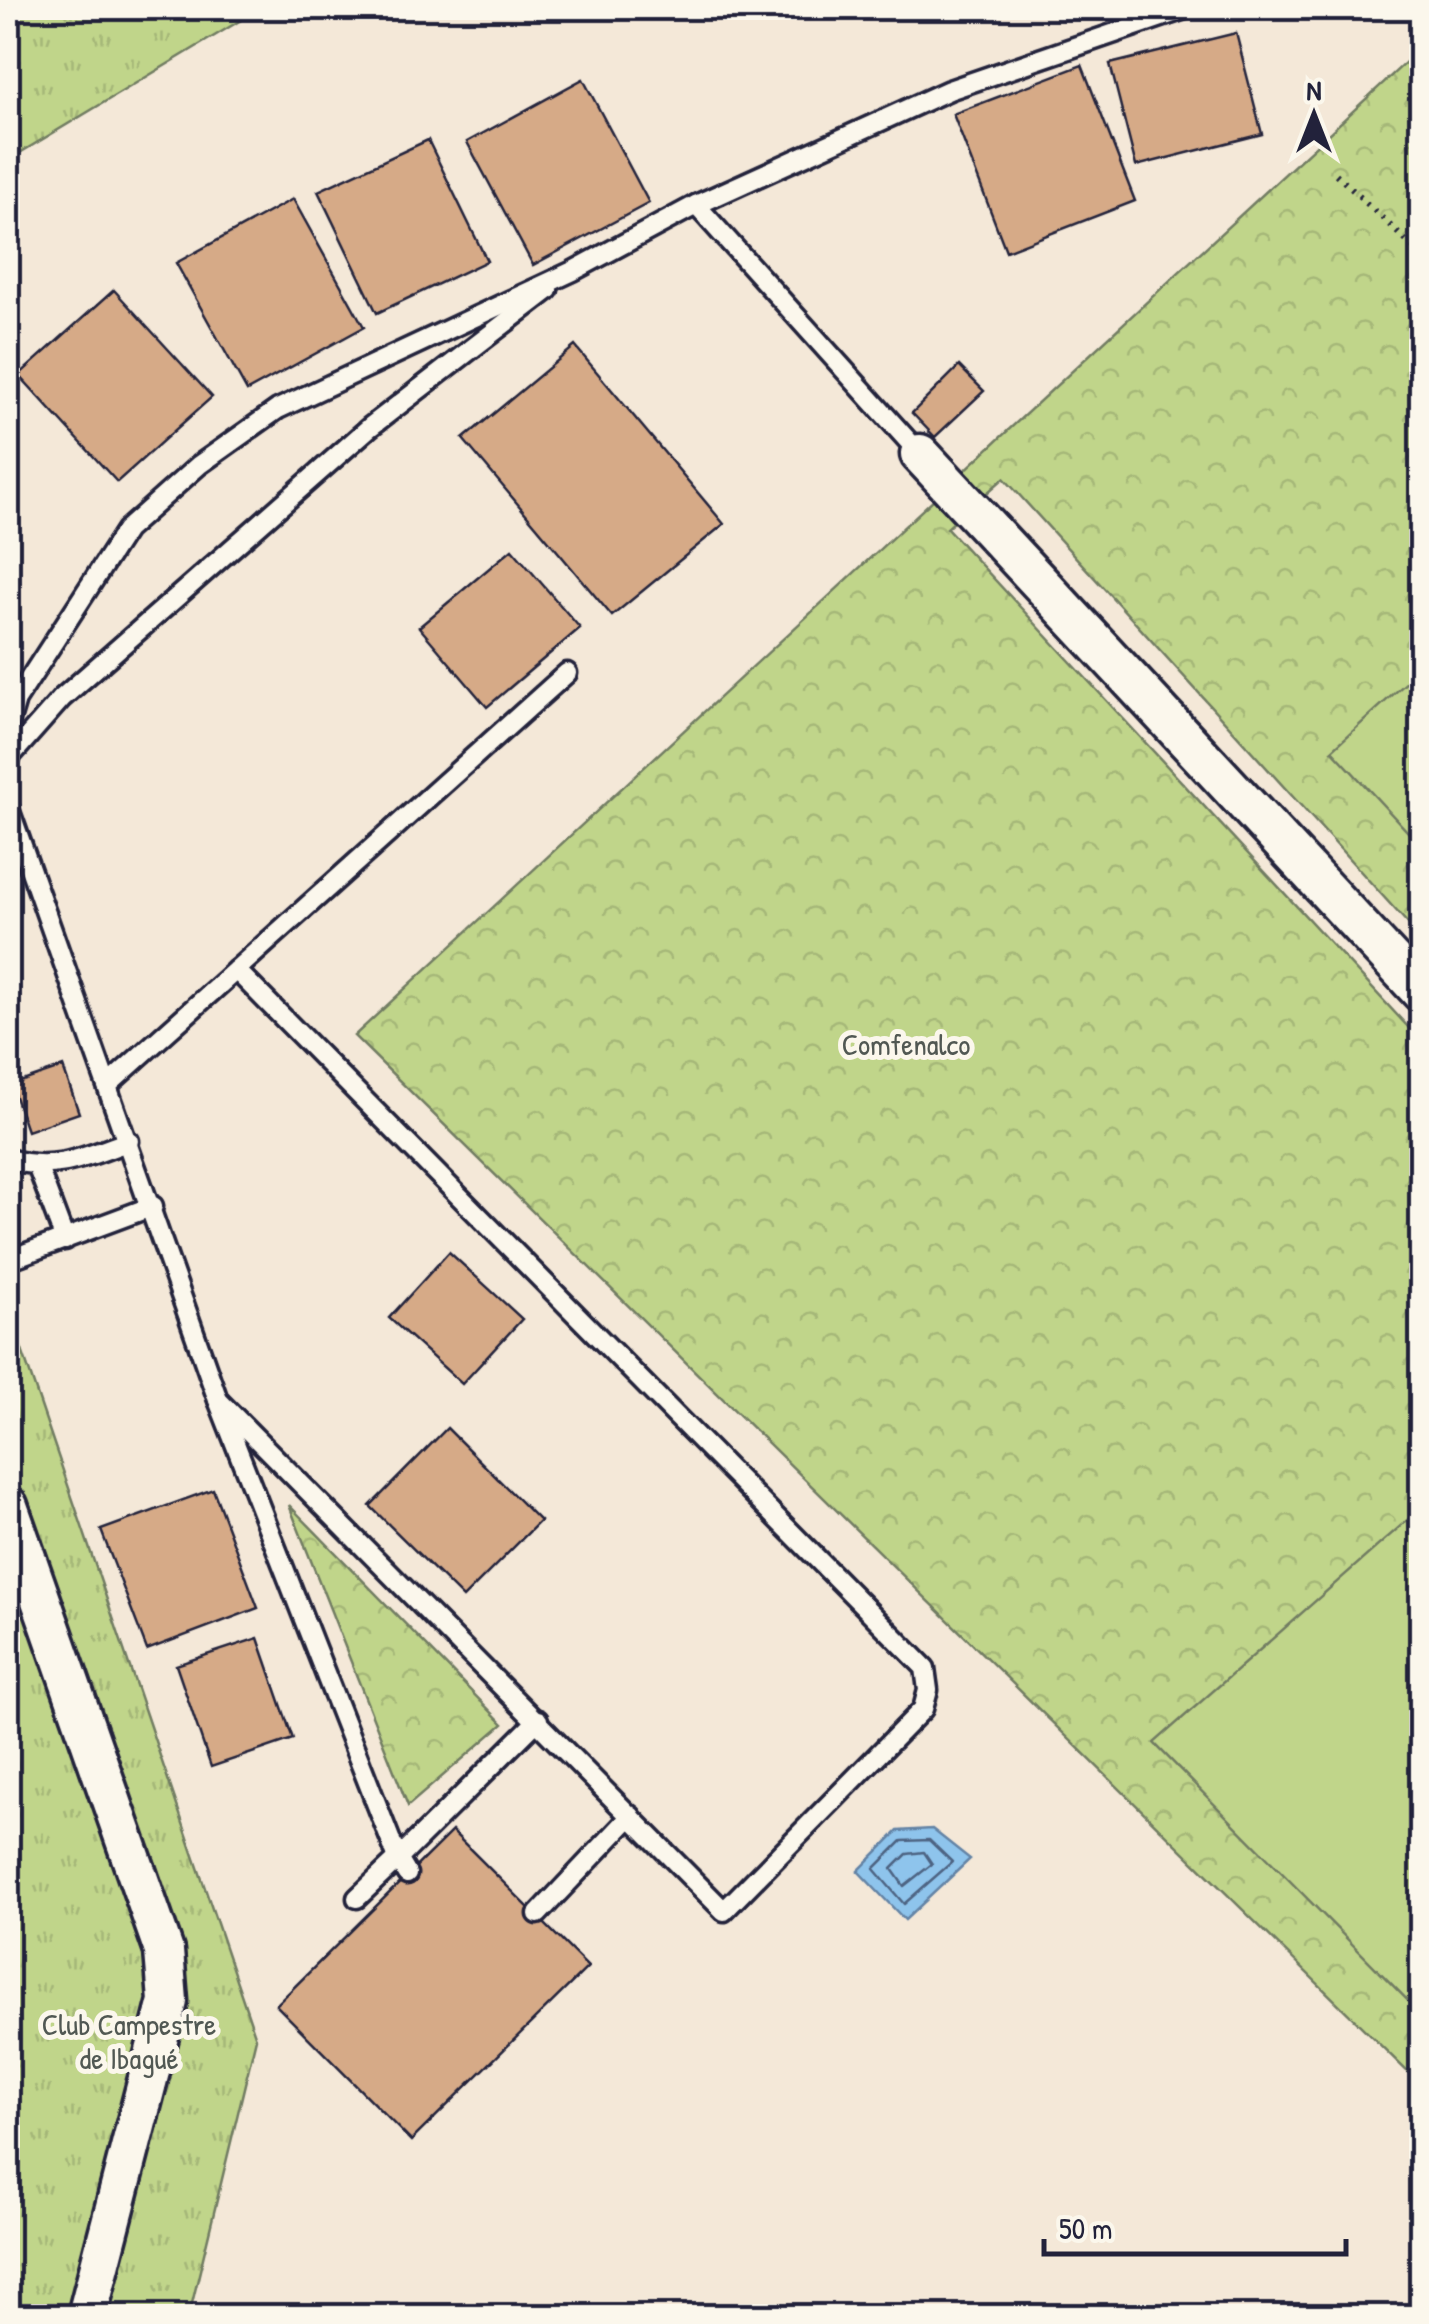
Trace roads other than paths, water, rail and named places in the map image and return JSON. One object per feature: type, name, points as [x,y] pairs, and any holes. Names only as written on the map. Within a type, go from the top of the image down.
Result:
[{"type":"street","points":[[920,454],[1422,993]]},
{"type":"street","points":[[8,1506],[164,1951],[168,2000],[87,2316]]},
{"type":"lane","points":[[8,727],[16,700],[126,530],[199,465],[278,409],[572,272],[696,205],[950,90],[1188,8]]},
{"type":"lane","points":[[696,205],[920,454]]},
{"type":"lane","points":[[8,759],[62,698],[370,427],[572,272]]},
{"type":"lane","points":[[109,1084],[566,673]]},
{"type":"lane","points":[[8,806],[153,1206],[218,1400],[402,1867]]},
{"type":"lane","points":[[218,1400],[724,1911],[923,1709],[928,1690],[925,1668],[236,970]]},
{"type":"lane","points":[[8,1159],[38,1168],[75,1161],[129,1141]]},
{"type":"lane","points":[[38,1168],[65,1240]]},
{"type":"lane","points":[[8,1260],[153,1206]]},
{"type":"lane","points":[[357,1898],[402,1867],[538,1720]]},
{"type":"lane","points":[[538,1914],[631,1816]]},
{"type":"water","points":[[932,1829],[970,1859],[905,1920],[858,1871],[898,1831]]},
{"type":"park label","name":"Comfenalco","points":[[906,1045]]},
{"type":"park label","name":"Club Campestre de Ibagué","points":[[129,2042]]}]
